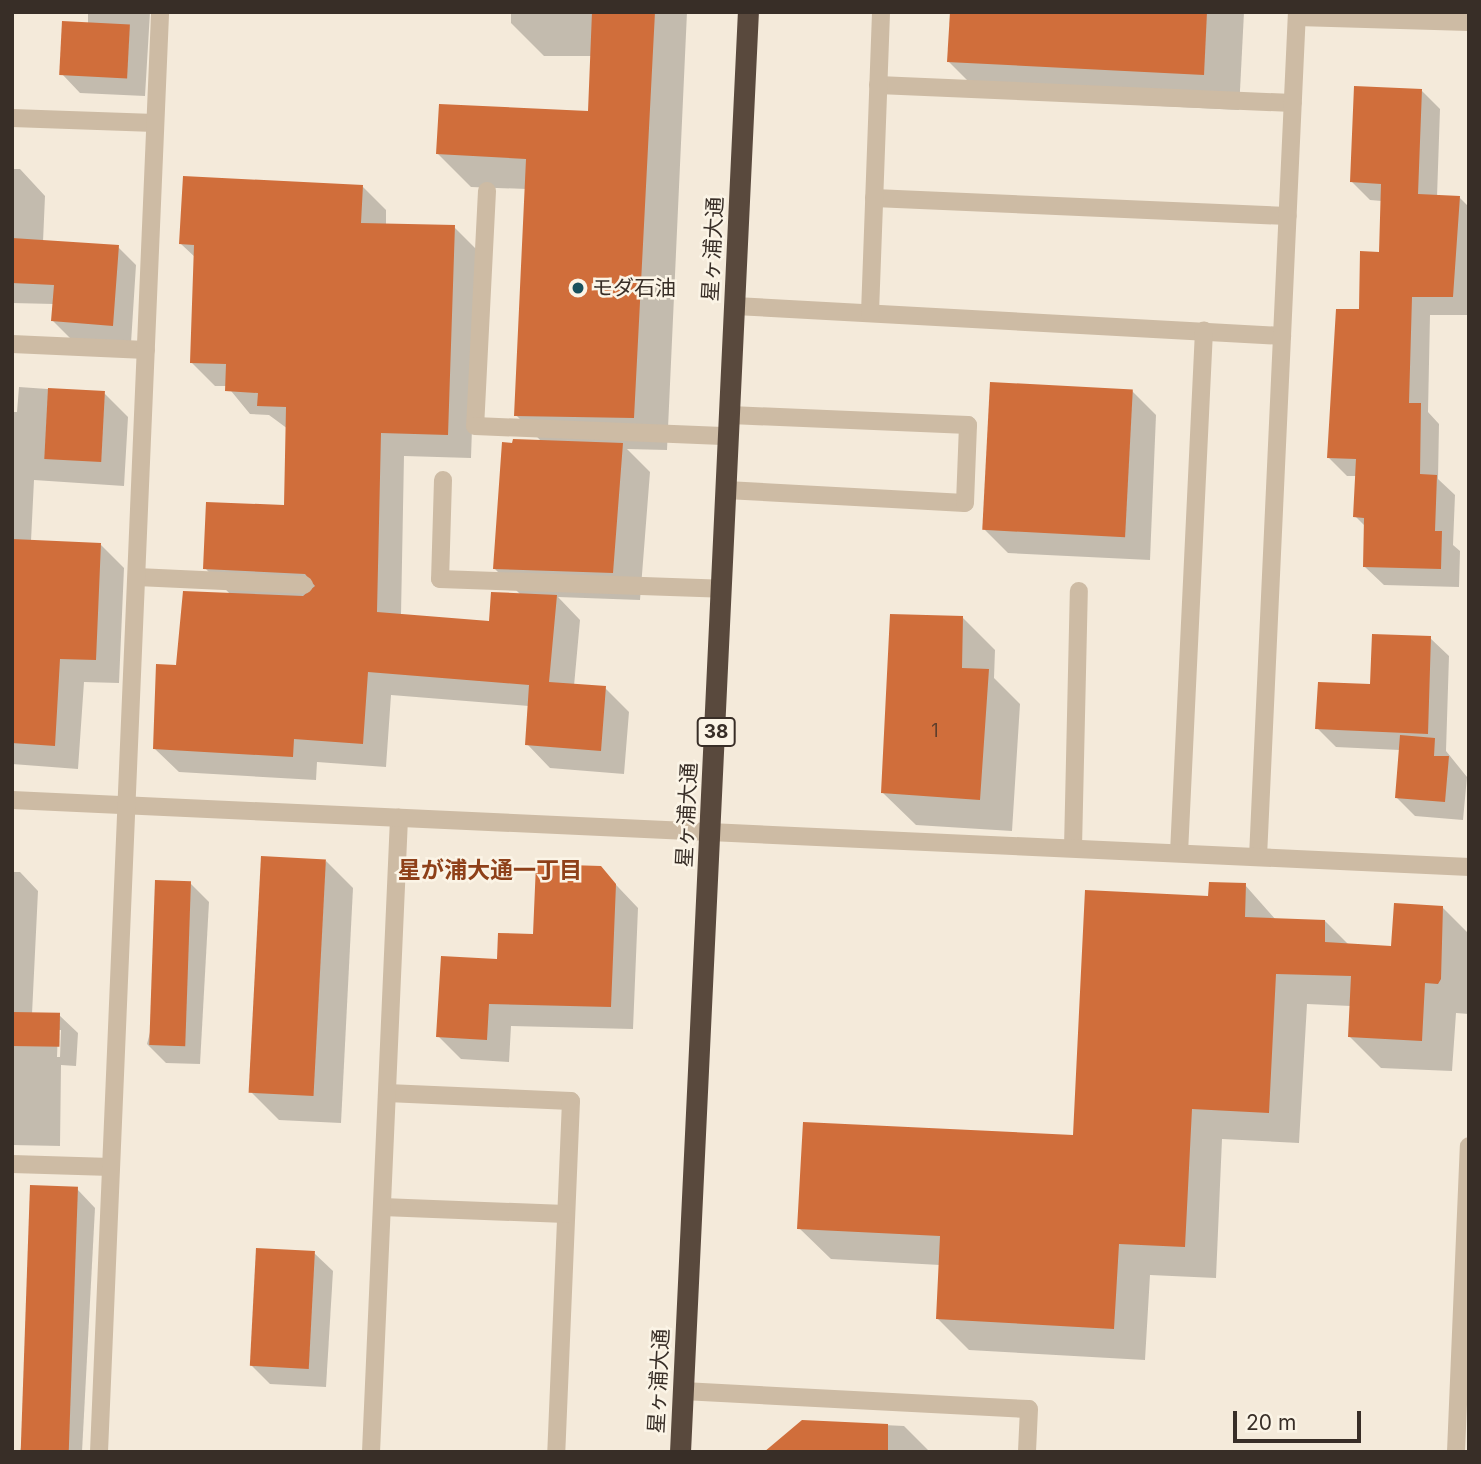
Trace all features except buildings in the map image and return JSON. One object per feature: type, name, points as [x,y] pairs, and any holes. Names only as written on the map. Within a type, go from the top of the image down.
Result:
[{"type":"highway","name":"星ヶ浦大通","points":[[680,1452],[712,832],[748,12]]},
{"type":"street","points":[[99,1452],[160,12]]},
{"type":"street","points":[[870,313],[881,12]]},
{"type":"street","points":[[1258,857],[1297,15],[1469,22]]},
{"type":"street","points":[[878,85],[1293,103]]},
{"type":"street","points":[[12,118],[155,123]]},
{"type":"street","points":[[486,191],[475,426],[968,425],[965,503],[726,490]]},
{"type":"street","points":[[874,198],[1288,216]]},
{"type":"street","points":[[735,306],[1282,336]]},
{"type":"street","points":[[1180,853],[1204,331]]},
{"type":"street","points":[[12,344],[146,350]]},
{"type":"street","points":[[443,480],[440,579],[722,589]]},
{"type":"street","points":[[137,576],[304,585]]},
{"type":"street","points":[[1073,848],[1079,591]]},
{"type":"street","points":[[12,800],[1469,867]]},
{"type":"street","points":[[371,1452],[399,818]]},
{"type":"street","points":[[387,1093],[571,1101],[556,1452]]},
{"type":"street","points":[[1456,1452],[1469,1146]]},
{"type":"street","points":[[12,1164],[111,1167]]},
{"type":"street","points":[[382,1207],[566,1214]]},
{"type":"street","points":[[683,1391],[1029,1409],[1027,1452]]},
{"type":"place","name":"モダ石油","points":[[578,288]]},
{"type":"district","name":"星が浦大通一丁目","points":[[490,870]]}]
